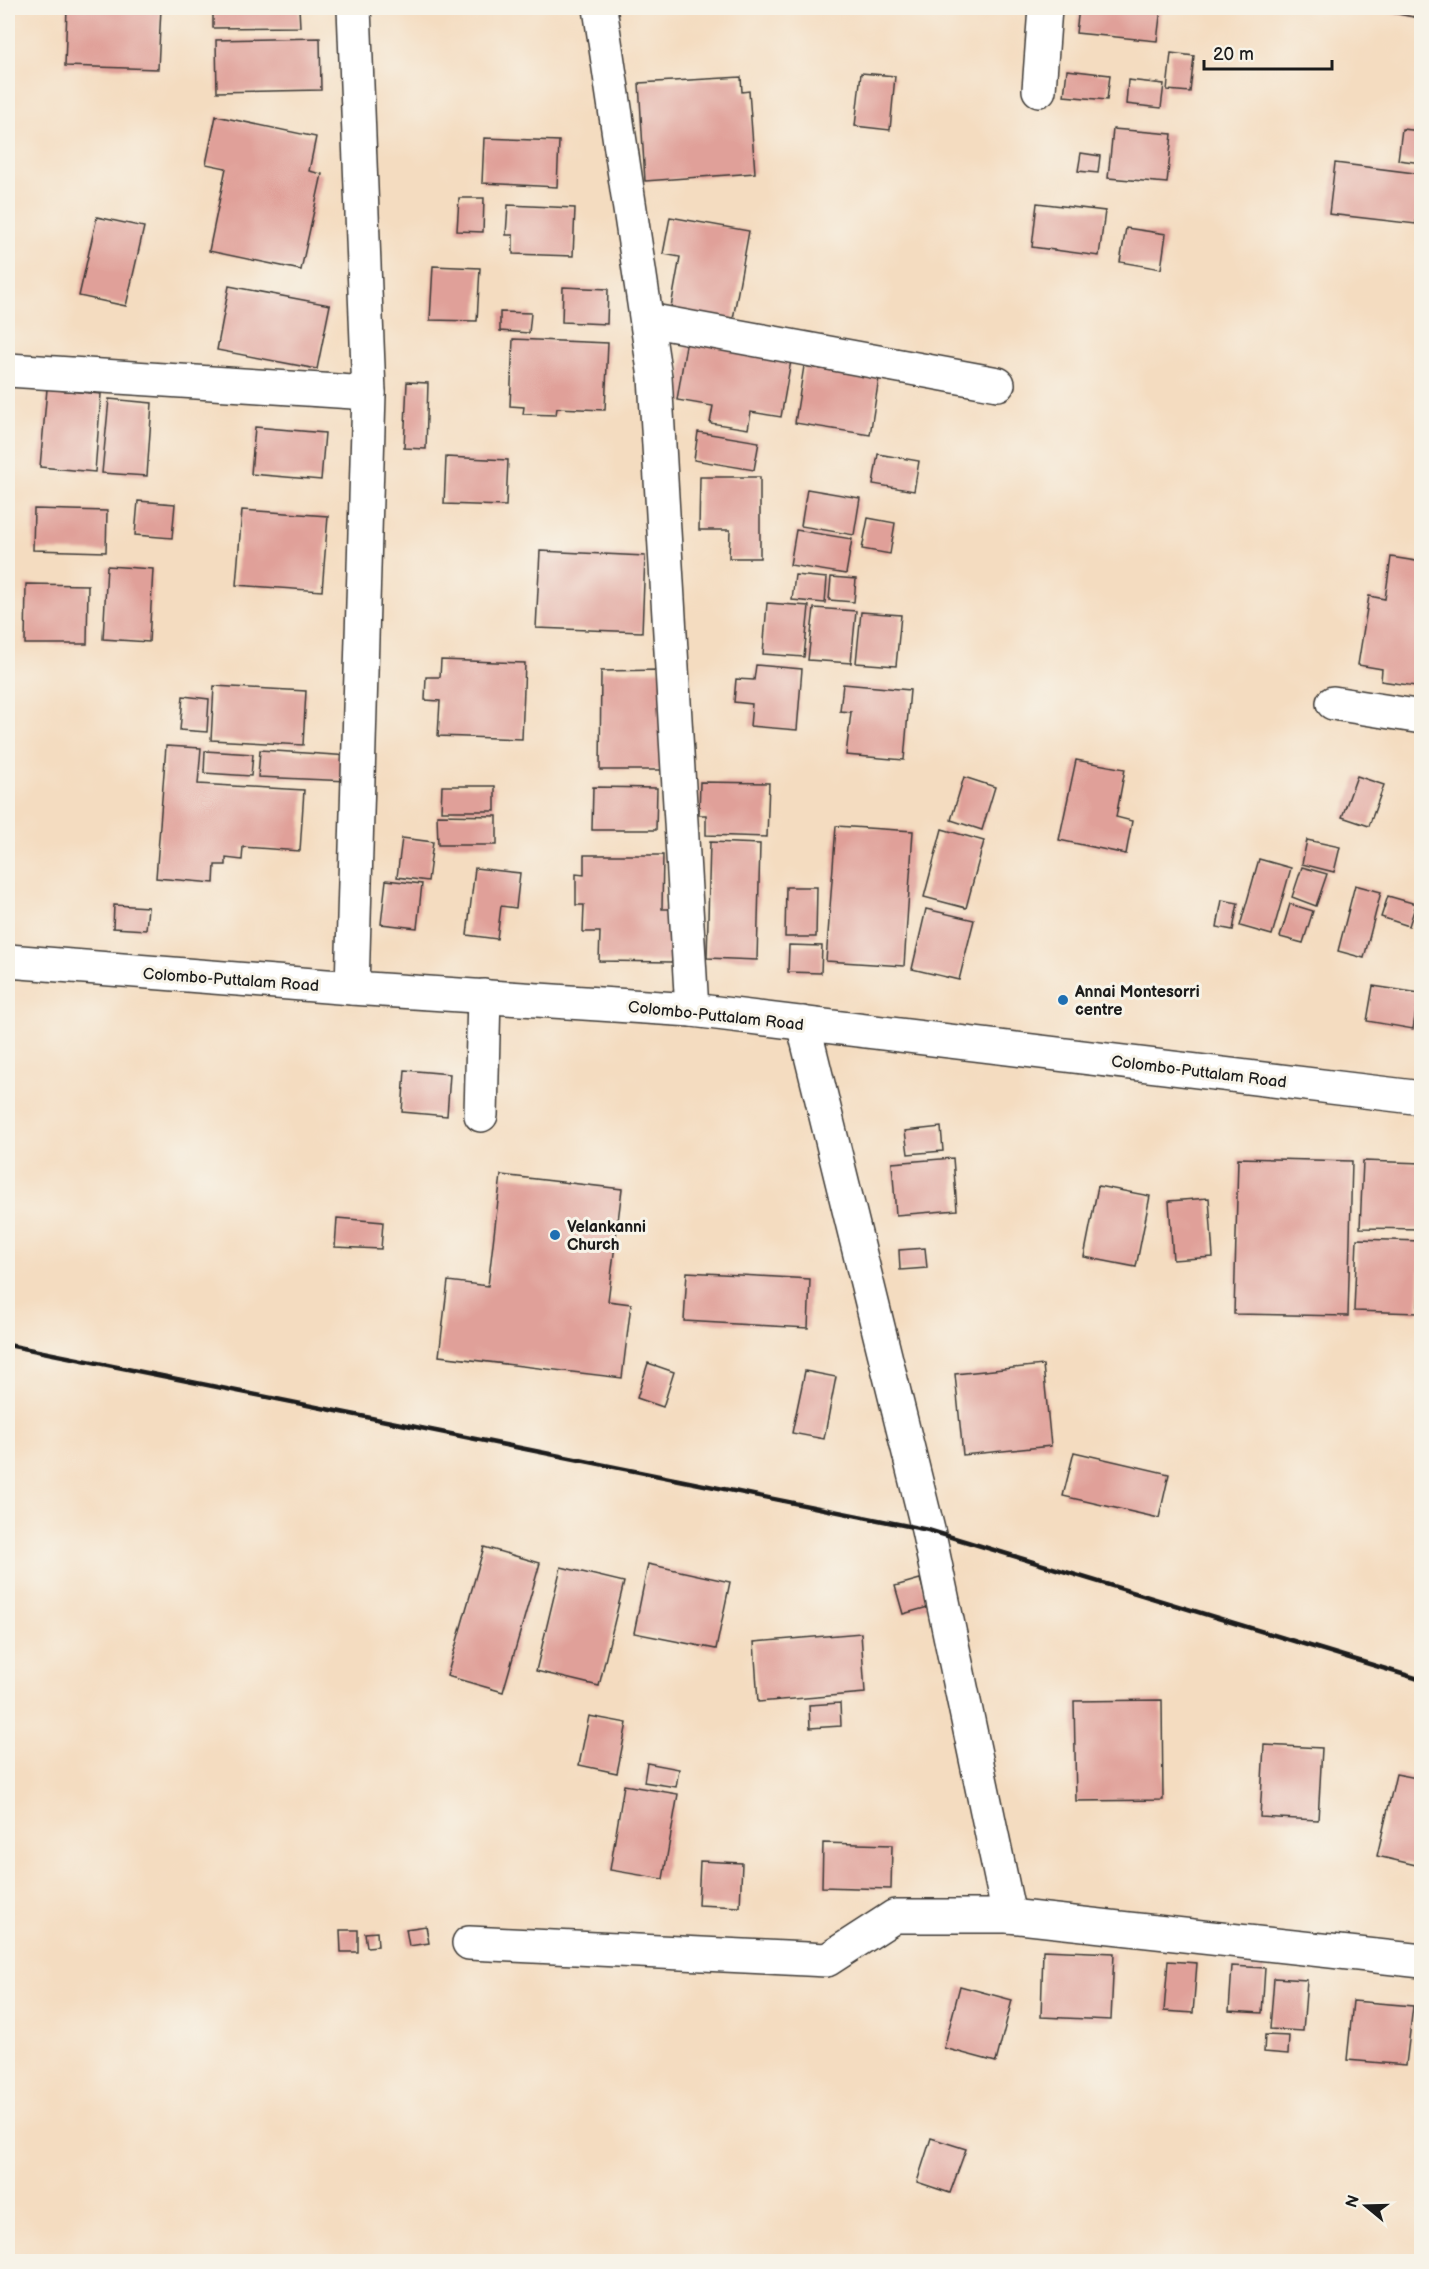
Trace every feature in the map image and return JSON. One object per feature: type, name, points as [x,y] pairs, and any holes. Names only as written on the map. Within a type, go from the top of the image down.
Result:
[{"type":"main road","points":[[352,988],[369,393],[354,8]]},
{"type":"main road","points":[[600,8],[655,377],[692,1010]]},
{"type":"main road","points":[[1039,90],[1046,8]]},
{"type":"main road","points":[[648,320],[998,384]]},
{"type":"main road","points":[[8,370],[369,393]]},
{"type":"main road","points":[[1334,703],[1422,717]]},
{"type":"main road","name":"Colombo-Puttalam Road","points":[[8,962],[352,988],[692,1010],[1422,1098]]},
{"type":"main road","points":[[482,1115],[484,996]]},
{"type":"main road","points":[[803,1023],[928,1530],[1009,1916]]},
{"type":"main road","points":[[469,1943],[827,1960],[896,1916],[1009,1916],[1422,1961]]},
{"type":"building","points":[[67,8],[161,8],[158,69],[65,66]]},
{"type":"building","points":[[213,8],[299,8],[300,27],[213,28]]},
{"type":"building","points":[[1079,8],[1161,8],[1157,41],[1076,33]]},
{"type":"building","points":[[1366,8],[1415,8],[1414,17]]},
{"type":"building","points":[[320,38],[321,90],[217,92],[216,40]]},
{"type":"building","points":[[1171,53],[1194,56],[1190,92],[1167,90]]},
{"type":"building","points":[[1067,70],[1110,75],[1107,100],[1064,96]]},
{"type":"building","points":[[861,73],[895,76],[890,130],[855,126]]},
{"type":"building","points":[[741,77],[742,92],[749,91],[755,173],[645,181],[639,83]]},
{"type":"building","points":[[1128,80],[1164,84],[1161,108],[1126,104]]},
{"type":"building","points":[[216,116],[316,137],[309,171],[322,174],[301,270],[209,251],[226,168],[206,164]]},
{"type":"building","points":[[1113,129],[1172,134],[1167,183],[1108,178]]},
{"type":"building","points":[[1402,129],[1422,131],[1422,163],[1398,160]]},
{"type":"building","points":[[484,138],[559,141],[557,187],[482,183]]},
{"type":"building","points":[[1081,153],[1100,156],[1098,173],[1078,171]]},
{"type":"building","points":[[1335,163],[1422,174],[1416,224],[1329,214]]},
{"type":"building","points":[[459,198],[484,198],[483,232],[457,231]]},
{"type":"building","points":[[1037,203],[1105,211],[1099,256],[1032,247]]},
{"type":"building","points":[[508,205],[575,208],[573,256],[513,254],[513,235],[506,235]]},
{"type":"building","points":[[97,217],[144,227],[126,306],[79,296]]},
{"type":"building","points":[[670,217],[749,231],[731,330],[669,318],[680,257],[663,254]]},
{"type":"building","points":[[1126,228],[1166,234],[1161,269],[1120,262]]},
{"type":"building","points":[[433,266],[480,268],[477,321],[430,320]]},
{"type":"building","points":[[229,286],[330,305],[317,369],[217,350]]},
{"type":"building","points":[[563,287],[608,289],[607,324],[562,322]]},
{"type":"building","points":[[500,312],[531,313],[529,333],[500,331]]},
{"type":"building","points":[[513,339],[608,343],[605,410],[557,408],[556,415],[523,414],[524,407],[510,406]]},
{"type":"building","points":[[687,339],[792,355],[781,417],[751,412],[748,429],[710,423],[713,406],[677,400]]},
{"type":"building","points":[[804,366],[879,378],[870,435],[795,423]]},
{"type":"building","points":[[407,382],[428,383],[426,449],[404,448]]},
{"type":"building","points":[[47,389],[101,394],[95,472],[40,467]]},
{"type":"building","points":[[109,399],[152,403],[147,476],[102,473]]},
{"type":"building","points":[[255,427],[325,433],[321,480],[251,474]]},
{"type":"building","points":[[698,432],[759,442],[754,470],[694,460]]},
{"type":"building","points":[[878,454],[919,461],[914,491],[873,484]]},
{"type":"building","points":[[446,457],[508,460],[506,506],[444,504]]},
{"type":"building","points":[[700,477],[760,477],[760,558],[729,558],[730,530],[699,530]]},
{"type":"building","points":[[807,489],[860,498],[854,535],[801,526]]},
{"type":"building","points":[[138,501],[175,504],[172,538],[135,535]]},
{"type":"building","points":[[34,509],[107,511],[106,552],[33,550]]},
{"type":"building","points":[[242,510],[328,516],[322,591],[236,585]]},
{"type":"building","points":[[868,518],[895,523],[890,554],[862,549]]},
{"type":"building","points":[[796,530],[852,539],[846,574],[790,565]]},
{"type":"building","points":[[540,551],[645,556],[642,632],[536,628]]},
{"type":"building","points":[[1391,557],[1422,562],[1422,687],[1381,681],[1382,669],[1358,665],[1369,596],[1385,599]]},
{"type":"building","points":[[107,566],[153,569],[149,642],[103,639]]},
{"type":"building","points":[[795,575],[827,578],[825,603],[792,600]]},
{"type":"building","points":[[831,577],[856,579],[854,602],[829,600]]},
{"type":"building","points":[[26,584],[88,585],[87,644],[25,644]]},
{"type":"building","points":[[767,603],[809,606],[804,657],[763,654]]},
{"type":"building","points":[[814,608],[856,611],[851,663],[808,660]]},
{"type":"building","points":[[861,612],[901,615],[896,666],[856,663]]},
{"type":"building","points":[[441,660],[525,663],[522,739],[438,736],[440,701],[425,700],[426,677],[440,677]]},
{"type":"building","points":[[756,665],[802,669],[797,730],[750,726],[752,704],[734,702],[736,679],[754,680]]},
{"type":"building","points":[[663,670],[662,770],[600,770],[601,671]]},
{"type":"building","points":[[843,684],[910,690],[904,760],[846,755],[851,712],[840,711]]},
{"type":"building","points":[[214,686],[306,691],[303,745],[211,740]]},
{"type":"building","points":[[183,696],[209,699],[207,732],[180,730]]},
{"type":"building","points":[[166,746],[201,748],[198,784],[304,790],[300,851],[243,847],[242,860],[226,858],[226,865],[215,865],[214,883],[156,878]]},
{"type":"building","points":[[260,750],[350,756],[349,781],[258,777]]},
{"type":"building","points":[[205,751],[253,754],[251,776],[204,773]]},
{"type":"building","points":[[1076,760],[1125,769],[1116,817],[1132,821],[1126,854],[1059,840]]},
{"type":"building","points":[[1357,776],[1384,785],[1369,826],[1342,817]]},
{"type":"building","points":[[964,777],[995,787],[982,830],[951,820]]},
{"type":"building","points":[[700,782],[769,783],[767,837],[706,835],[706,815],[699,815]]},
{"type":"building","points":[[442,786],[495,786],[495,811],[441,811]]},
{"type":"building","points":[[593,787],[657,788],[656,830],[592,830]]},
{"type":"building","points":[[437,815],[497,816],[497,845],[438,845]]},
{"type":"building","points":[[836,826],[913,831],[904,966],[826,961]]},
{"type":"building","points":[[942,829],[984,841],[966,908],[924,897]]},
{"type":"building","points":[[402,838],[433,842],[428,881],[397,877]]},
{"type":"building","points":[[1307,840],[1340,847],[1334,872],[1302,864]]},
{"type":"building","points":[[710,842],[760,844],[757,960],[707,958]]},
{"type":"building","points":[[584,855],[663,855],[662,909],[672,909],[672,962],[599,961],[600,932],[583,932],[584,905],[576,905],[576,874],[584,875]]},
{"type":"building","points":[[1259,859],[1291,868],[1272,935],[1240,926]]},
{"type":"building","points":[[1302,867],[1327,874],[1316,906],[1292,897]]},
{"type":"building","points":[[475,868],[520,873],[516,908],[501,906],[497,939],[467,935]]},
{"type":"building","points":[[386,880],[422,884],[417,928],[381,924]]},
{"type":"building","points":[[1355,885],[1381,892],[1364,958],[1338,951]]},
{"type":"building","points":[[786,887],[817,887],[816,937],[785,937]]},
{"type":"building","points":[[1388,896],[1416,904],[1409,926],[1381,917]]},
{"type":"building","points":[[1222,900],[1238,903],[1233,930],[1217,927]]},
{"type":"building","points":[[1290,904],[1313,911],[1303,943],[1280,937]]},
{"type":"building","points":[[114,905],[148,907],[146,930],[113,928]]},
{"type":"building","points":[[926,909],[974,920],[959,980],[912,969]]},
{"type":"building","points":[[789,945],[822,946],[821,973],[788,972]]},
{"type":"building","points":[[1373,986],[1419,993],[1413,1029],[1367,1021]]},
{"type":"building","points":[[405,1070],[450,1074],[447,1116],[402,1112]]},
{"type":"building","points":[[941,1127],[943,1151],[908,1154],[905,1131]]},
{"type":"building","points":[[953,1158],[957,1210],[896,1215],[892,1163]]},
{"type":"building","points":[[1238,1158],[1352,1161],[1348,1316],[1234,1314]]},
{"type":"building","points":[[1363,1161],[1422,1163],[1422,1229],[1360,1228]]},
{"type":"building","name":"Velankanni Church","points":[[501,1175],[622,1189],[608,1301],[631,1304],[622,1378],[439,1356],[448,1281],[488,1286]]},
{"type":"building","points":[[1098,1186],[1150,1196],[1136,1267],[1084,1257]]},
{"type":"building","points":[[1209,1198],[1213,1257],[1173,1260],[1169,1201]]},
{"type":"building","points":[[337,1218],[383,1222],[381,1249],[335,1247]]},
{"type":"building","points":[[1357,1239],[1421,1241],[1418,1313],[1354,1311]]},
{"type":"building","points":[[925,1248],[927,1268],[900,1270],[899,1250]]},
{"type":"building","points":[[687,1272],[810,1279],[808,1328],[684,1321]]},
{"type":"building","points":[[648,1363],[674,1372],[663,1407],[637,1398]]},
{"type":"building","points":[[1043,1365],[1051,1446],[963,1455],[955,1374]]},
{"type":"building","points":[[805,1371],[836,1377],[824,1439],[792,1433]]},
{"type":"building","points":[[1074,1452],[1169,1474],[1159,1518],[1063,1496]]},
{"type":"building","points":[[484,1547],[540,1563],[503,1692],[447,1676]]},
{"type":"building","points":[[648,1564],[730,1582],[716,1649],[634,1633]]},
{"type":"building","points":[[561,1567],[624,1582],[599,1686],[536,1671]]},
{"type":"building","points":[[920,1579],[928,1607],[903,1614],[895,1586]]},
{"type":"building","points":[[861,1633],[865,1693],[758,1702],[754,1642]]},
{"type":"building","points":[[1162,1700],[1163,1800],[1076,1801],[1074,1701]]},
{"type":"building","points":[[840,1703],[841,1726],[810,1728],[809,1705]]},
{"type":"building","points":[[589,1716],[627,1723],[617,1773],[579,1765]]},
{"type":"building","points":[[1264,1745],[1322,1748],[1318,1820],[1260,1817]]},
{"type":"building","points":[[647,1763],[679,1769],[676,1787],[644,1782]]},
{"type":"building","points":[[1396,1774],[1422,1779],[1422,1842],[1416,1865],[1377,1856]]},
{"type":"building","points":[[624,1785],[678,1794],[663,1879],[610,1870]]},
{"type":"building","points":[[823,1843],[892,1845],[891,1889],[822,1887]]},
{"type":"building","points":[[700,1861],[742,1863],[740,1907],[698,1905]]},
{"type":"building","points":[[426,1926],[429,1943],[409,1946],[406,1929]]},
{"type":"building","points":[[340,1930],[358,1930],[358,1952],[341,1952]]},
{"type":"building","points":[[377,1932],[378,1946],[367,1947],[365,1933]]},
{"type":"building","points":[[1043,1950],[1114,1953],[1111,2020],[1041,2017]]},
{"type":"building","points":[[1168,1961],[1197,1963],[1193,2013],[1164,2011]]},
{"type":"building","points":[[1232,1966],[1265,1968],[1262,2013],[1229,2011]]},
{"type":"building","points":[[1274,1978],[1307,1980],[1303,2031],[1270,2029]]},
{"type":"building","points":[[960,1986],[1012,2000],[996,2062],[944,2048]]},
{"type":"building","points":[[1353,2001],[1413,2006],[1406,2065],[1347,2060]]},
{"type":"building","points":[[1265,2035],[1289,2036],[1288,2054],[1264,2052]]},
{"type":"building","points":[[931,2138],[966,2149],[950,2193],[917,2182]]},
{"type":"railway","points":[[8,1345],[928,1530],[1422,1680]]},
{"type":"place","name":"Annai Montesorri centre","points":[[1063,1000]]},
{"type":"place","name":"Velankanni Church","points":[[555,1235]]}]
